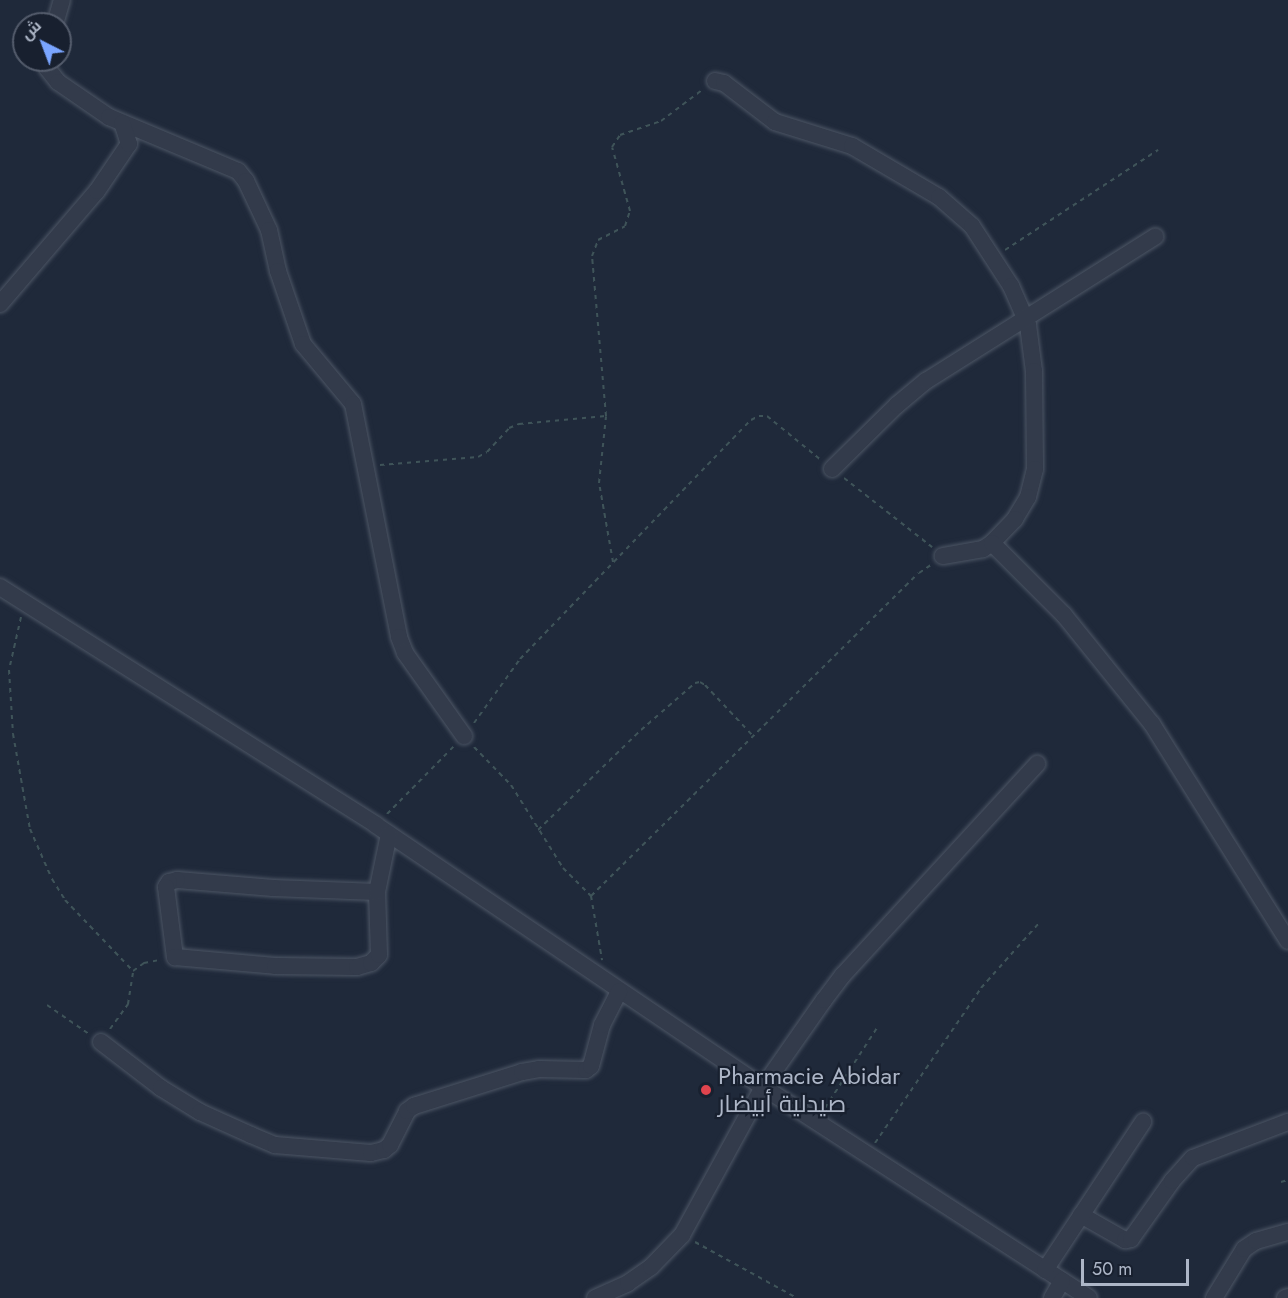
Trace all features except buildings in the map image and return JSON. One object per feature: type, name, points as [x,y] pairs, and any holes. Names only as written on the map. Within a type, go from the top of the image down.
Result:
[{"type":"street","points":[[50,72],[58,82],[102,113],[238,171],[246,181],[269,230],[278,271],[303,344],[353,404],[364,467],[390,580],[399,637],[405,653],[464,736]]},
{"type":"street","points":[[715,81],[724,83],[776,122],[852,146],[939,197],[972,226],[1011,286],[1025,318],[1034,371],[1035,469],[1024,505],[1015,519],[993,543],[983,549],[943,556]]},
{"type":"street","points":[[0,304],[97,191],[129,144],[122,123]]},
{"type":"street","points":[[832,469],[909,393],[1155,237]]},
{"type":"street","points":[[993,543],[1064,615],[1152,724],[1288,941]]},
{"type":"street","points":[[0,587],[383,830],[763,1087],[868,1152],[1089,1298]]},
{"type":"street","points":[[595,1298],[628,1283],[651,1267],[682,1235],[763,1087],[843,975],[1037,764]]},
{"type":"street","points":[[377,892],[273,888],[177,880],[169,882],[166,887],[175,957],[275,966],[357,967],[371,963],[379,955],[377,892],[383,830]]},
{"type":"street","points":[[101,1042],[161,1088],[200,1112],[275,1145],[371,1153],[384,1150],[390,1145],[407,1111],[414,1106],[531,1070],[586,1070],[591,1066],[605,1018],[619,991]]},
{"type":"street","points":[[1045,1270],[1143,1122]]},
{"type":"street","points":[[1081,1215],[1125,1240],[1131,1239],[1172,1181],[1193,1158],[1207,1150],[1288,1122]]},
{"type":"street","points":[[1214,1298],[1244,1249],[1256,1241],[1288,1232]]},
{"type":"street","points":[[1052,1298],[1062,1281]]},
{"type":"path","points":[[613,562],[599,483],[606,416],[592,256],[598,240],[625,226],[630,211],[612,147],[620,135],[661,121],[715,81]]},
{"type":"path","points":[[993,258],[1158,150]]},
{"type":"path","points":[[364,467],[478,457],[488,452],[509,428],[519,424],[606,416]]},
{"type":"path","points":[[383,830],[464,736],[520,660],[731,439],[759,416],[767,416],[943,556],[919,573],[591,896]]},
{"type":"path","points":[[26,604],[11,652],[9,670],[13,734],[30,830],[52,879],[65,900],[134,971]]},
{"type":"path","points":[[538,830],[641,730],[695,683],[700,682],[705,685],[754,737]]},
{"type":"path","points":[[464,736],[511,785],[563,868],[575,883],[591,896],[602,955],[603,980]]},
{"type":"path","points":[[868,1152],[981,988],[1040,922]]},
{"type":"path","points":[[47,1005],[101,1042],[128,1004],[134,971],[144,963],[175,957]]},
{"type":"path","points":[[817,1120],[877,1028]]},
{"type":"path","points":[[1281,1182],[1288,1180]]},
{"type":"path","points":[[682,1235],[797,1298]]},
{"type":"place","name":"Pharmacie Abidar صيدلية أبيضار","points":[[706,1090]]}]
